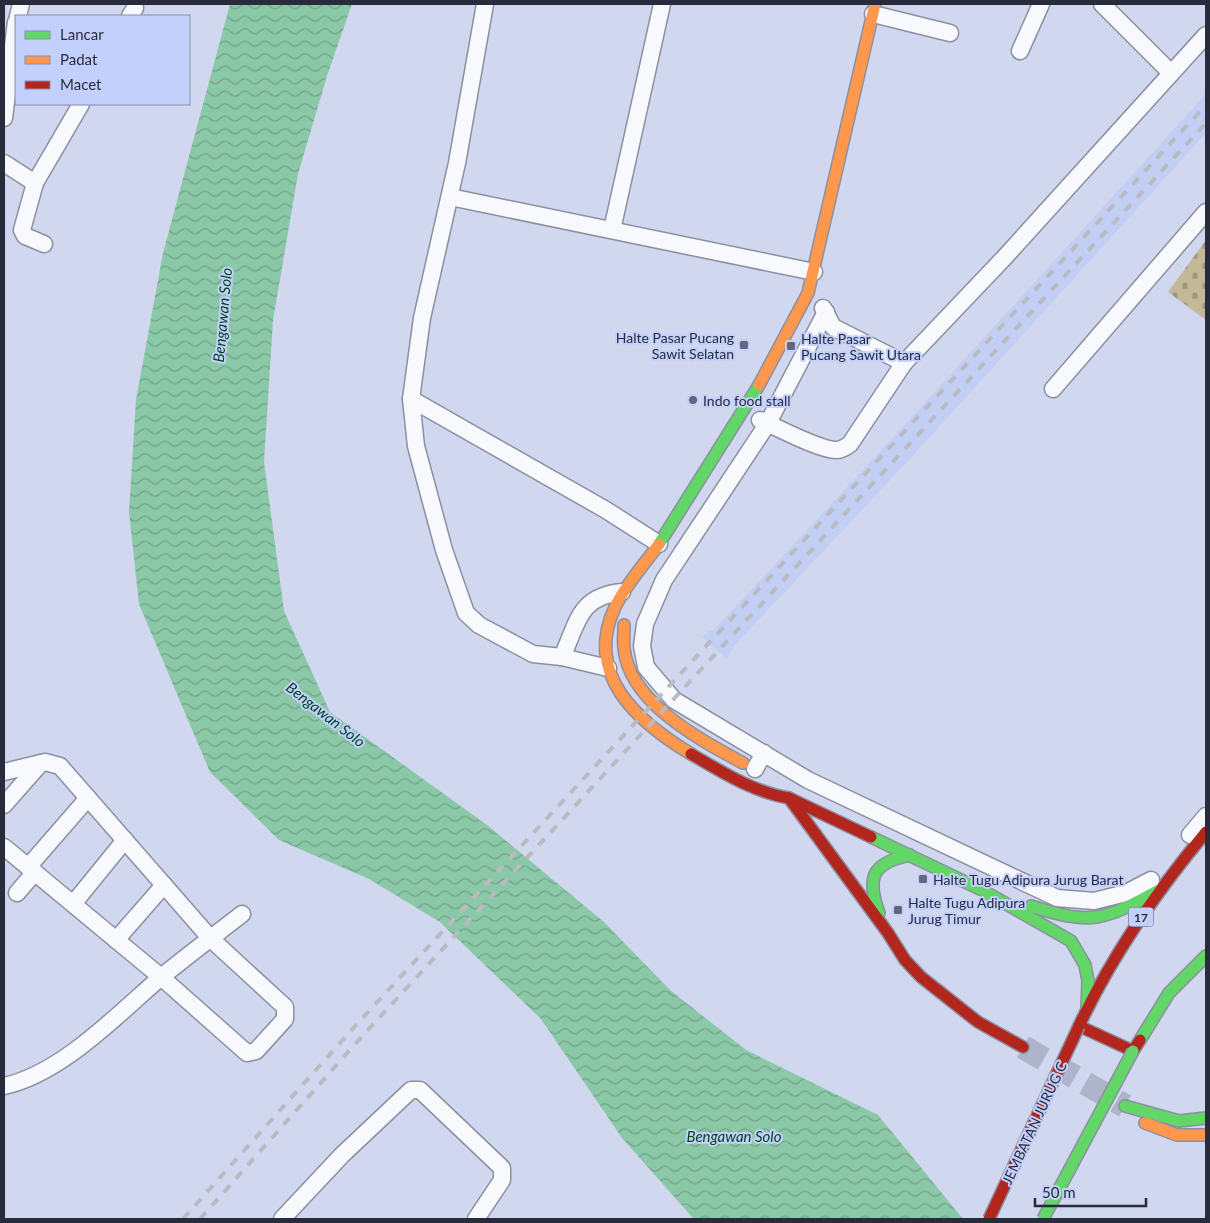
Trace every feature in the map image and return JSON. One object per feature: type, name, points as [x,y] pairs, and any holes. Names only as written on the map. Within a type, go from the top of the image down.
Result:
[{"type":"main road","points":[[874,9],[808,292],[794,323],[744,413],[629,592],[611,614],[605,650],[608,668],[611,678],[628,702],[670,741],[767,794],[789,798],[982,890],[1071,941],[1082,954],[1089,974],[1087,1009]]},
{"type":"main road","points":[[629,610],[622,634],[628,667],[637,684],[651,700],[686,729],[765,776],[789,798],[888,933],[905,960],[921,977],[978,1022],[1023,1047]]},
{"type":"main road","name":"17","points":[[1079,1026],[1109,965],[1159,890],[1206,832]]},
{"type":"main road","points":[[888,933],[870,889],[873,874],[882,864],[892,858],[910,855]]},
{"type":"main road","points":[[982,890],[1058,914],[1087,919],[1113,914],[1159,890]]},
{"type":"main road","points":[[1043,1219],[1133,1050],[1169,993],[1206,956]]},
{"type":"main road","points":[[1169,993],[1197,984]]},
{"type":"main road","points":[[1079,1026],[1133,1050]]},
{"type":"main road","name":"JEMBATAN JURUG C","points":[[988,1219],[1079,1026]]},
{"type":"main road","points":[[1206,1118],[1180,1121],[1125,1106],[1138,1119],[1158,1129],[1177,1135],[1206,1135]]},
{"type":"street","points":[[485,4],[450,197],[422,318],[411,399],[418,455],[444,550],[466,613],[479,625],[533,654],[562,656],[608,668]]},
{"type":"street","points":[[612,230],[662,4]]},
{"type":"street","points":[[1020,51],[1041,4]]},
{"type":"street","points":[[1102,4],[1171,73]]},
{"type":"street","points":[[874,9],[950,33]]},
{"type":"street","points":[[4,118],[15,30]]},
{"type":"street","points":[[744,413],[834,450],[842,449],[850,444],[904,363],[1206,35]]},
{"type":"street","points":[[44,244],[25,236],[22,230],[34,183],[79,105]]},
{"type":"street","points":[[4,163],[34,183]]},
{"type":"street","points":[[450,197],[814,272]]},
{"type":"street","points":[[1053,389],[1206,212]]},
{"type":"street","points":[[808,292],[826,312],[833,327],[904,363]]},
{"type":"street","points":[[826,312],[768,423],[664,580],[645,624],[642,646],[646,668],[674,700],[808,780],[1057,898],[1094,901],[1126,893],[1148,883],[1206,816]]},
{"type":"street","points":[[411,399],[600,507],[657,547]]},
{"type":"street","points":[[562,656],[585,606],[594,598],[606,593],[629,592]]},
{"type":"street","points":[[764,754],[765,776]]},
{"type":"street","points":[[4,772],[41,763],[51,762],[60,766],[211,939],[285,1007],[285,1019],[282,1025],[256,1051],[250,1053],[244,1050],[162,977],[4,847]]},
{"type":"street","points":[[4,806],[41,763]]},
{"type":"street","points":[[17,893],[31,870],[88,798]]},
{"type":"street","points":[[73,904],[125,840]]},
{"type":"street","points":[[116,940],[164,886]]},
{"type":"street","points":[[4,1086],[32,1076],[96,1035],[134,1000],[242,914]]},
{"type":"street","points":[[282,1219],[342,1155],[411,1090],[416,1089],[420,1090],[502,1168],[502,1180],[476,1219]]},
{"type":"shaded area","points":[[1206,94],[1206,133],[908,461],[733,647],[727,659],[702,637],[707,632],[714,630],[888,443]]},
{"type":"green space","points":[[1206,240],[1206,320],[1168,292]]},
{"type":"water","name":"Bengawan Solo","points":[[230,4],[352,4],[327,76],[298,174],[273,320],[264,462],[284,611],[330,712],[487,825],[604,922],[670,990],[746,1050],[878,1115],[963,1219],[693,1218],[622,1138],[541,1019],[440,922],[369,879],[279,840],[210,772],[139,604],[129,512],[136,400],[163,253]]},
{"type":"tunnel","points":[[1023,1047],[1125,1106]]},
{"type":"railway","points":[[183,1219],[356,1025],[1206,105]]},
{"type":"railway","points":[[200,1219],[365,1033],[1206,123]]},
{"type":"traffic: fast","points":[[659,544],[759,385]]},
{"type":"traffic: fast","points":[[871,837],[982,890],[1071,941],[1085,965],[1088,981],[1087,1009]]},
{"type":"traffic: fast","points":[[879,913],[873,890],[875,874],[887,862],[910,855]]},
{"type":"traffic: fast","points":[[1031,906],[1069,916],[1098,917],[1125,908],[1159,890]]},
{"type":"traffic: fast","points":[[1140,1040],[1169,993],[1206,956]]},
{"type":"traffic: fast","points":[[1043,1219],[1133,1051]]},
{"type":"traffic: fast","points":[[1125,1106],[1179,1121],[1206,1118]]},
{"type":"traffic: slow","points":[[759,385],[808,293],[875,4]]},
{"type":"traffic: slow","points":[[659,544],[630,582],[615,607],[607,632],[606,654],[611,675],[621,694],[635,711],[652,727],[691,754]]},
{"type":"traffic: slow","points":[[624,625],[624,648],[629,668],[639,686],[670,718],[707,743],[743,763]]},
{"type":"traffic: slow","points":[[1145,1123],[1177,1135],[1206,1135]]},
{"type":"traffic: jam","points":[[691,754],[750,786],[789,798],[871,837]]},
{"type":"traffic: jam","points":[[789,798],[888,933],[905,960],[921,977],[978,1022],[1023,1047]]},
{"type":"traffic: jam","points":[[1140,1040],[1133,1051],[1079,1026],[1106,974],[1136,925],[1206,832]]},
{"type":"traffic: jam","points":[[989,1219],[1079,1026]]},
{"type":"place","name":"Halte Pasar Pucang Sawit Selatan","points":[[744,345]]},
{"type":"place","name":"Halte Pasar Pucang Sawit Utara","points":[[791,346]]},
{"type":"place","name":"Indo food stall","points":[[693,400]]},
{"type":"place","name":"Halte Tugu Adipura Jurug Barat","points":[[923,879]]},
{"type":"place","name":"Halte Tugu Adipura Jurug Timur","points":[[898,910]]}]
